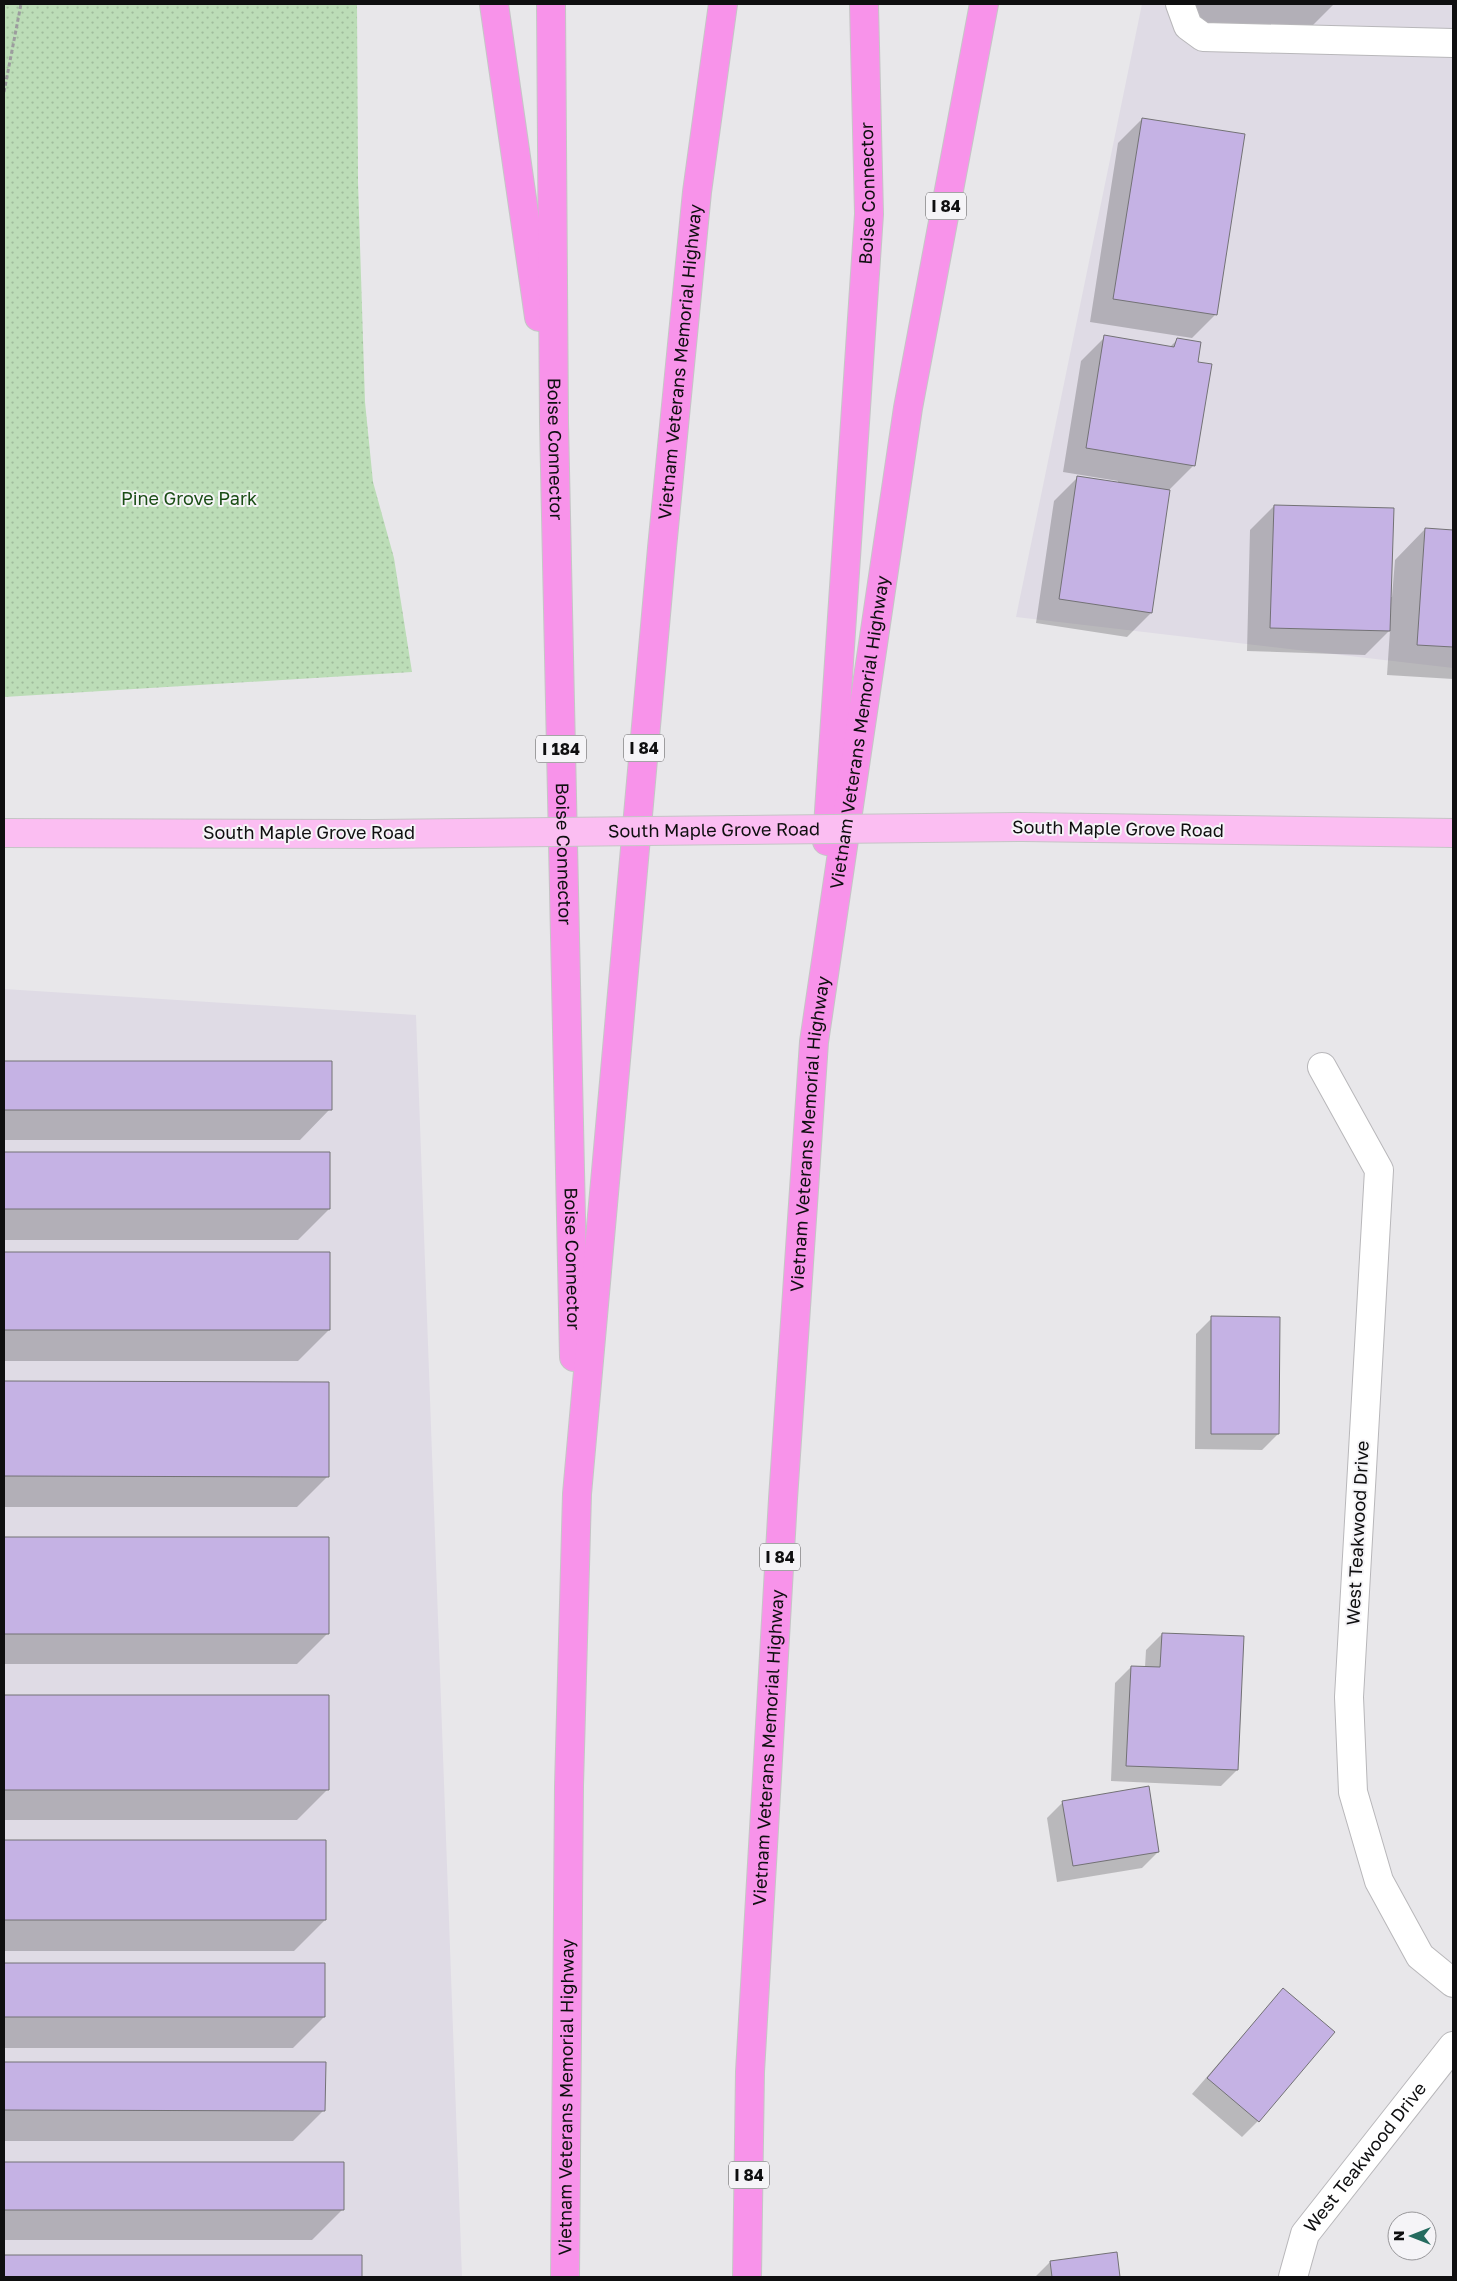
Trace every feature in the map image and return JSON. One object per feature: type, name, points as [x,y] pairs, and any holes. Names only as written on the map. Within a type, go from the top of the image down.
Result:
[{"type":"highway","points":[[494,4],[554,422]]},
{"type":"highway","name":"Boise Connector","points":[[551,4],[554,422],[577,1494]]},
{"type":"highway","name":"Vietnam Veterans Memorial Highway","points":[[565,2277],[569,1786],[577,1494],[662,548],[695,212],[723,4]]},
{"type":"highway","name":"Boise Connector","points":[[814,1042],[869,214],[864,4]]},
{"type":"highway","name":"Vietnam Veterans Memorial Highway","points":[[747,2277],[750,2072],[783,1499],[814,1042],[908,408],[984,4]]},
{"type":"main road","name":"South Maple Grove Road","points":[[4,833],[374,834],[1023,827],[1453,833]]},
{"type":"street","points":[[1180,4],[1188,26],[1203,36],[1453,43]]},
{"type":"street","name":"West Teakwood Drive","points":[[1322,1067],[1379,1170],[1349,1697],[1354,1792],[1379,1881],[1420,1956],[1453,1983]]},
{"type":"street","name":"West Teakwood Drive","points":[[1293,2277],[1305,2234],[1453,2046]]},
{"type":"path","points":[[4,92],[20,4]]},
{"type":"shaded area","points":[[1142,4],[1453,4],[1453,668],[1016,617]]},
{"type":"shaded area","points":[[4,989],[416,1015],[462,2277],[4,2277]]},
{"type":"green space","name":"Pine Grove Park","points":[[4,4],[357,4],[358,182],[365,402],[373,482],[394,558],[412,672],[4,697]]},
{"type":"building","points":[[1142,118],[1245,134],[1217,315],[1113,299]]},
{"type":"building","points":[[1104,335],[1174,347],[1177,338],[1201,342],[1198,362],[1212,364],[1195,466],[1086,448]]},
{"type":"building","points":[[1077,476],[1170,490],[1152,613],[1059,599]]},
{"type":"building","points":[[1274,505],[1394,508],[1390,631],[1270,628]]},
{"type":"building","points":[[1425,528],[1453,530],[1453,647],[1417,645]]},
{"type":"building","points":[[4,1061],[332,1061],[332,1110],[4,1110]]},
{"type":"building","points":[[4,1152],[330,1152],[330,1209],[4,1209]]},
{"type":"building","points":[[4,1252],[330,1252],[330,1330],[4,1330]]},
{"type":"building","points":[[1211,1316],[1280,1317],[1279,1434],[1211,1434]]},
{"type":"building","points":[[4,1381],[329,1382],[329,1477],[4,1476]]},
{"type":"building","points":[[4,1537],[329,1537],[329,1634],[4,1634]]},
{"type":"building","points":[[1162,1633],[1244,1636],[1238,1770],[1126,1766],[1131,1666],[1160,1667]]},
{"type":"building","points":[[4,1695],[329,1695],[329,1790],[4,1790]]},
{"type":"building","points":[[1149,1786],[1159,1852],[1073,1866],[1062,1801]]},
{"type":"building","points":[[4,1840],[326,1840],[326,1920],[4,1920]]},
{"type":"building","points":[[4,1963],[325,1963],[325,2017],[4,2017]]},
{"type":"building","points":[[1283,1988],[1335,2032],[1259,2122],[1207,2078]]},
{"type":"building","points":[[4,2062],[326,2062],[325,2111],[4,2110]]},
{"type":"building","points":[[4,2162],[344,2162],[344,2210],[4,2210]]},
{"type":"building","points":[[1117,2252],[1120,2277],[1052,2277],[1050,2261]]},
{"type":"building","points":[[4,2255],[362,2255],[362,2277],[4,2277]]}]
